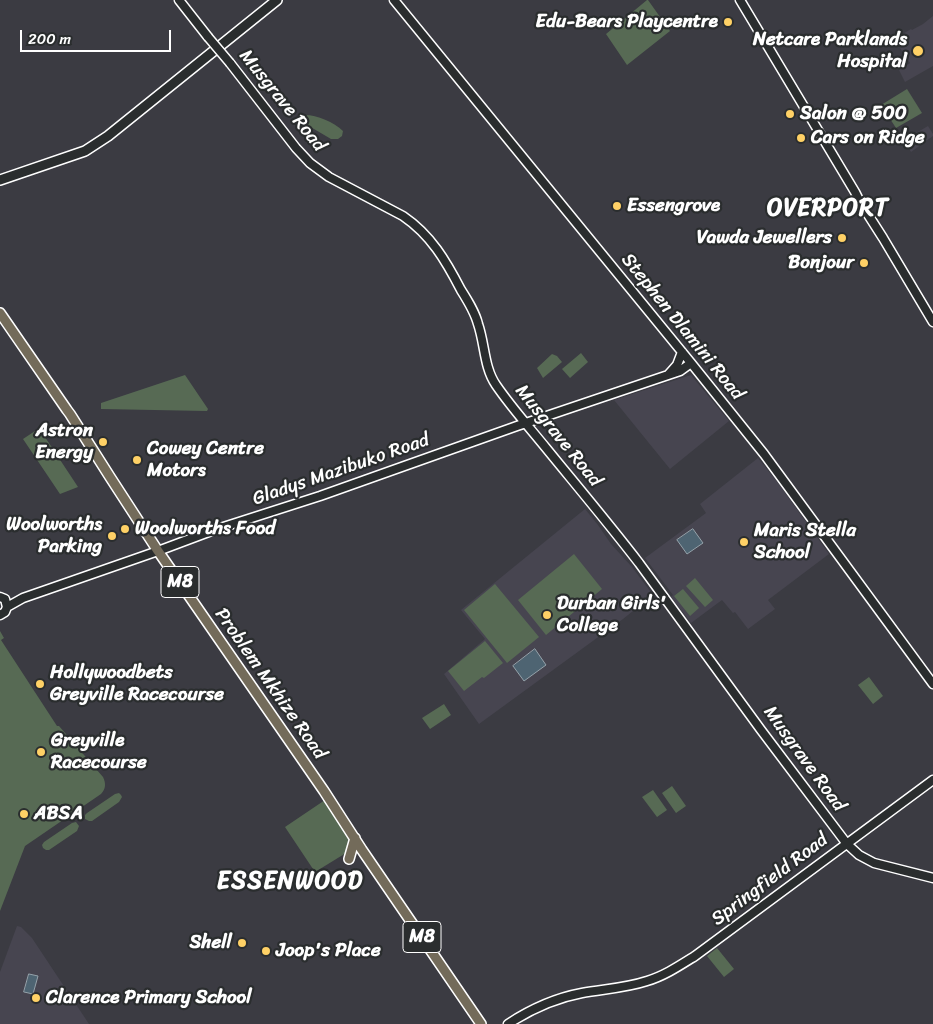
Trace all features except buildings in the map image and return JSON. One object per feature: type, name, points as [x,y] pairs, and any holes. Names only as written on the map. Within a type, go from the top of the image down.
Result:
[{"type":"main road","points":[[0,180],[60,160],[94,146],[277,0]]},
{"type":"main road","name":"Problem Mkhize Road","points":[[0,313],[70,414],[158,551],[324,791],[481,1024]]},
{"type":"main road","points":[[349,858],[355,838]]},
{"type":"street","name":"Musgrave Road","points":[[179,0],[296,148],[310,163],[329,177],[404,216],[429,238],[475,314],[483,339],[490,374],[495,384],[634,556],[846,844],[856,853],[874,863],[933,878]]},
{"type":"street","name":"Stephen Dlamini Road","points":[[394,0],[769,461],[933,684]]},
{"type":"street","points":[[740,0],[933,322]]},
{"type":"street","points":[[669,374],[677,364],[682,352]]},
{"type":"street","name":"Gladys Mazibuko Road","points":[[4,601],[23,598],[214,530],[320,496],[680,371],[691,363]]},
{"type":"street","points":[[0,615],[5,612],[4,601]]},
{"type":"street","name":"Springfield Road","points":[[508,1024],[536,1008],[564,998],[628,986],[647,981],[668,972],[695,956],[933,780]]},
{"type":"street","points":[[856,853],[855,844],[860,834]]},
{"type":"shaded area","name":"Netcare Parklands Hospital","points":[[933,16],[933,66],[905,82],[899,70],[910,63],[894,39],[923,24]]},
{"type":"shaded area","points":[[928,126],[933,136],[911,152],[904,140]]},
{"type":"shaded area","points":[[691,375],[729,421],[670,469],[614,400]]},
{"type":"shaded area","name":"Maris Stella School","points":[[758,458],[829,554],[768,600],[775,609],[748,629],[735,612],[733,613],[722,600],[691,623],[645,558],[706,513],[700,504]]},
{"type":"shaded area","name":"Durban Girls' College","points":[[585,509],[653,595],[479,724],[444,674],[485,639],[461,610]]},
{"type":"shaded area","name":"Clarence Primary School","points":[[17,926],[21,927],[32,938],[89,1024],[0,1024],[0,972]]},
{"type":"green space","points":[[647,0],[670,31],[627,65],[606,34]]},
{"type":"green space","points":[[907,89],[922,113],[896,128],[881,105]]},
{"type":"green space","points":[[305,115],[315,116],[330,122],[343,131],[342,136],[338,139],[331,139],[297,119]]},
{"type":"green space","points":[[581,353],[588,362],[570,378],[562,369]]},
{"type":"green space","points":[[552,354],[557,356],[562,362],[543,378],[537,368]]},
{"type":"green space","points":[[185,375],[208,409],[207,411],[101,409],[101,403]]},
{"type":"green space","points":[[35,431],[43,434],[78,487],[60,494],[23,439]]},
{"type":"green space","points":[[574,554],[602,589],[546,635],[518,600]]},
{"type":"green space","points":[[695,578],[713,600],[705,607],[686,586]]},
{"type":"green space","points":[[495,584],[539,637],[507,663],[464,610]]},
{"type":"green space","points":[[683,589],[699,608],[690,616],[674,596]]},
{"type":"green space","name":"Greyville Racecourse","points":[[0,631],[4,638],[1,640],[57,726],[103,777],[105,788],[101,794],[25,846],[0,911]]},
{"type":"green space","points":[[485,641],[503,663],[464,691],[448,671]]},
{"type":"green space","points":[[869,677],[883,696],[873,704],[858,685]]},
{"type":"green space","points":[[444,704],[451,715],[430,729],[422,718]]},
{"type":"green space","points":[[672,786],[686,806],[676,813],[662,793]]},
{"type":"green space","points":[[653,790],[667,810],[657,817],[642,797]]},
{"type":"green space","points":[[119,793],[122,797],[119,802],[92,821],[85,819],[87,813]]},
{"type":"green space","points":[[325,800],[349,836],[346,853],[315,872],[285,827]]},
{"type":"green space","points":[[76,822],[79,826],[77,831],[49,850],[43,848],[44,842]]},
{"type":"green space","points":[[717,948],[734,969],[724,977],[707,956]]},
{"type":"water","points":[[693,529],[703,543],[687,554],[677,540]]},
{"type":"water","points":[[535,649],[546,665],[524,681],[513,666]]},
{"type":"water","points":[[29,974],[38,976],[33,994],[24,992]]},
{"type":"place","name":"Edu-Bears Playcentre","points":[[728,22]]},
{"type":"place","name":"Netcare Parklands Hospital","points":[[918,51]]},
{"type":"place","name":"Salon @ 500","points":[[790,114]]},
{"type":"place","name":"Cars on Ridge","points":[[801,138]]},
{"type":"place","name":"Essengrove","points":[[617,206]]},
{"type":"place","name":"Vawda Jewellers","points":[[842,238]]},
{"type":"place","name":"Bonjour","points":[[864,263]]},
{"type":"place","name":"Astron Energy","points":[[103,442]]},
{"type":"place","name":"Cowey Centre Motors","points":[[137,460]]},
{"type":"place","name":"Woolworths Food","points":[[125,529]]},
{"type":"place","name":"Woolworths Parking","points":[[112,536]]},
{"type":"place","name":"Maris Stella School","points":[[744,542]]},
{"type":"place","name":"Durban Girls' College","points":[[547,615]]},
{"type":"place","name":"Hollywoodbets Greyville Racecourse","points":[[40,684]]},
{"type":"place","name":"Greyville Racecourse","points":[[41,752]]},
{"type":"place","name":"ABSA","points":[[24,814]]},
{"type":"place","name":"Shell","points":[[242,943]]},
{"type":"place","name":"Joop's Place","points":[[266,951]]},
{"type":"place","name":"Clarence Primary School","points":[[36,998]]},
{"type":"district","name":"OVERPORT","points":[[828,209]]},
{"type":"district","name":"ESSENWOOD","points":[[290,882]]}]
